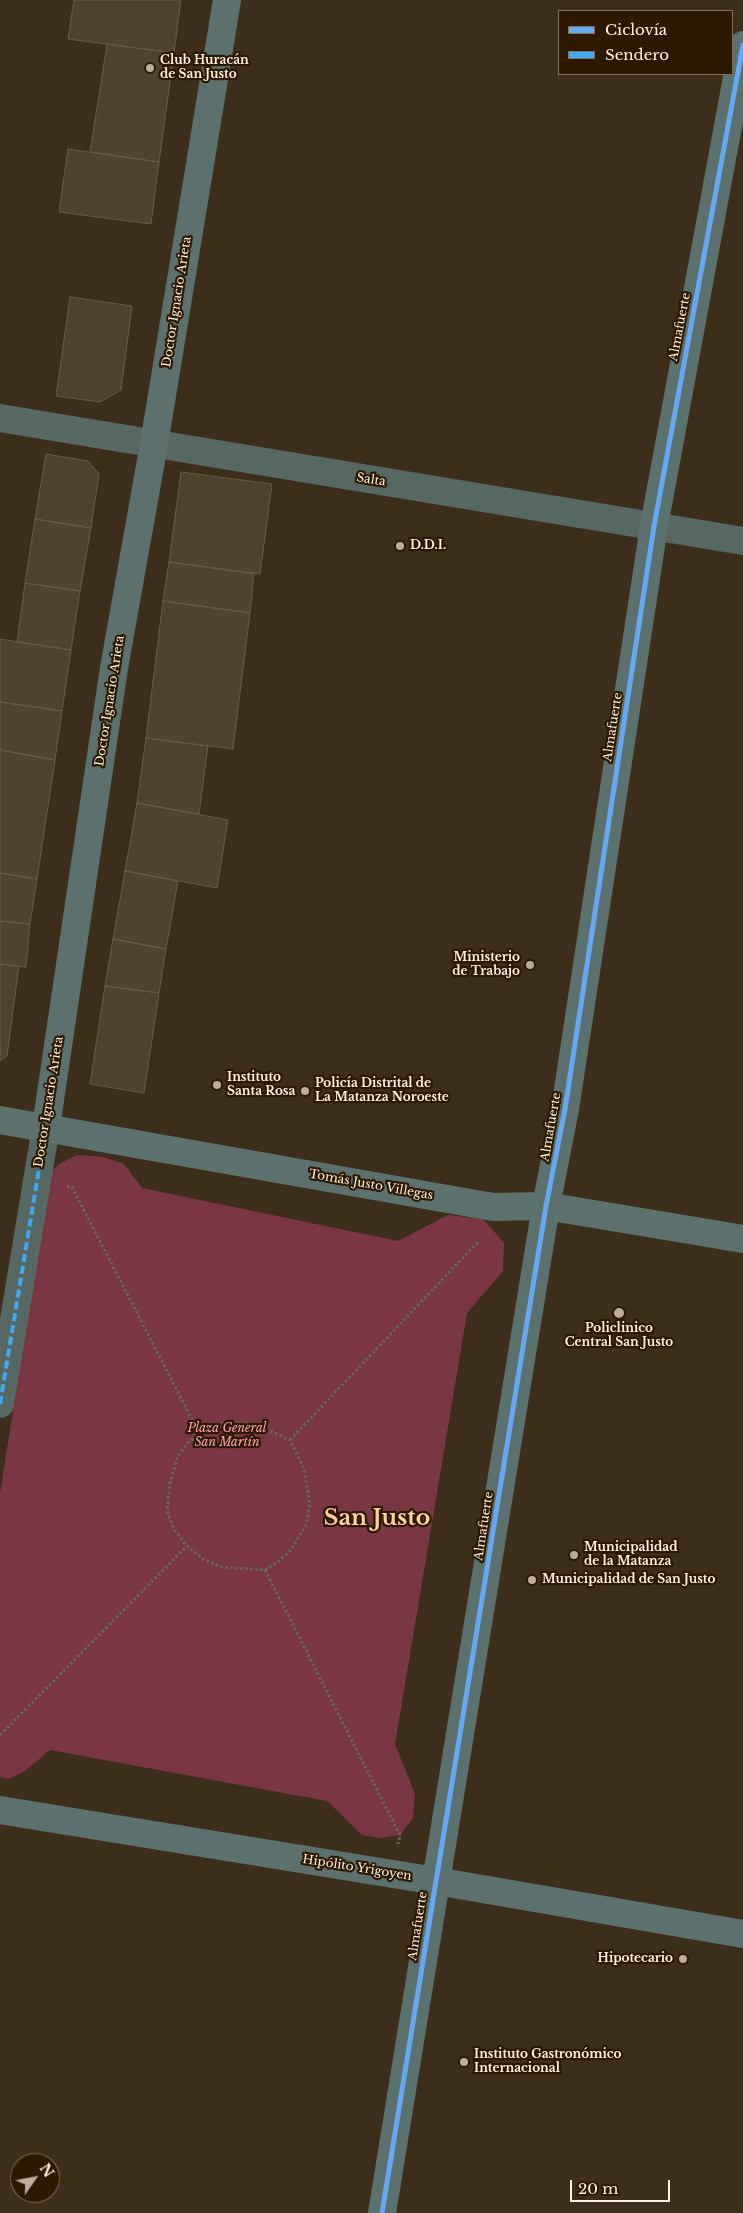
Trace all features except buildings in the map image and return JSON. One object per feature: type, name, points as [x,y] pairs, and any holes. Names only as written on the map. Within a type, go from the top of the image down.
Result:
[{"type":"street","name":"Doctor Ignacio Arieta","points":[[0,1404],[46,1127],[114,668],[154,444],[227,0]]},
{"type":"street","name":"Almafuerte","points":[[382,2213],[546,1206],[565,1109],[654,526],[743,45]]},
{"type":"street","name":"Salta","points":[[0,418],[743,541]]},
{"type":"street","name":"Tomás Justo Villegas","points":[[0,1120],[493,1207],[546,1206],[743,1239]]},
{"type":"street","name":"Hipólito Yrigoyen","points":[[0,1810],[391,1873],[743,1934]]},
{"type":"path","points":[[37,1180],[72,1187],[199,1433]]},
{"type":"path","points":[[290,1440],[478,1242]]},
{"type":"path","points":[[235,1423],[258,1425],[290,1440],[304,1470],[310,1505],[306,1525],[290,1550],[279,1561],[265,1570],[220,1567],[202,1559],[187,1546],[174,1529],[167,1511],[173,1469],[178,1456],[199,1433],[213,1426],[235,1423]]},
{"type":"path","points":[[0,1735],[187,1546]]},
{"type":"path","points":[[265,1570],[400,1835],[391,1873]]},
{"type":"green space","name":"Plaza General San Martín","points":[[77,1155],[103,1157],[124,1164],[142,1188],[398,1241],[448,1215],[483,1219],[504,1243],[503,1271],[467,1313],[395,1744],[415,1794],[413,1818],[400,1835],[380,1838],[362,1835],[327,1801],[50,1750],[25,1771],[9,1779],[0,1777],[0,1493],[46,1202],[47,1179],[57,1165]]},
{"type":"marked path","points":[[0,1404],[46,1127]]},
{"type":"cycle path","points":[[382,2213],[546,1206],[565,1109],[654,526],[743,45]]},
{"type":"place","name":"Club Huracán de San Justo","points":[[150,68]]},
{"type":"place","name":"D.D.I.","points":[[400,546]]},
{"type":"place","name":"Ministerio de Trabajo","points":[[530,965]]},
{"type":"place","name":"Instituto Santa Rosa","points":[[217,1085]]},
{"type":"place","name":"Policía Distrital de La Matanza Noroeste","points":[[305,1091]]},
{"type":"place","name":"Policlinico Central San Justo","points":[[619,1313]]},
{"type":"place","name":"Municipalidad de la Matanza","points":[[574,1555]]},
{"type":"place","name":"Municipalidad de San Justo","points":[[532,1580]]},
{"type":"place","name":"Hipotecario","points":[[683,1959]]},
{"type":"place","name":"Instituto Gastronómico Internacional","points":[[464,2062]]},
{"type":"district","name":"San Justo","points":[[377,1519]]}]
